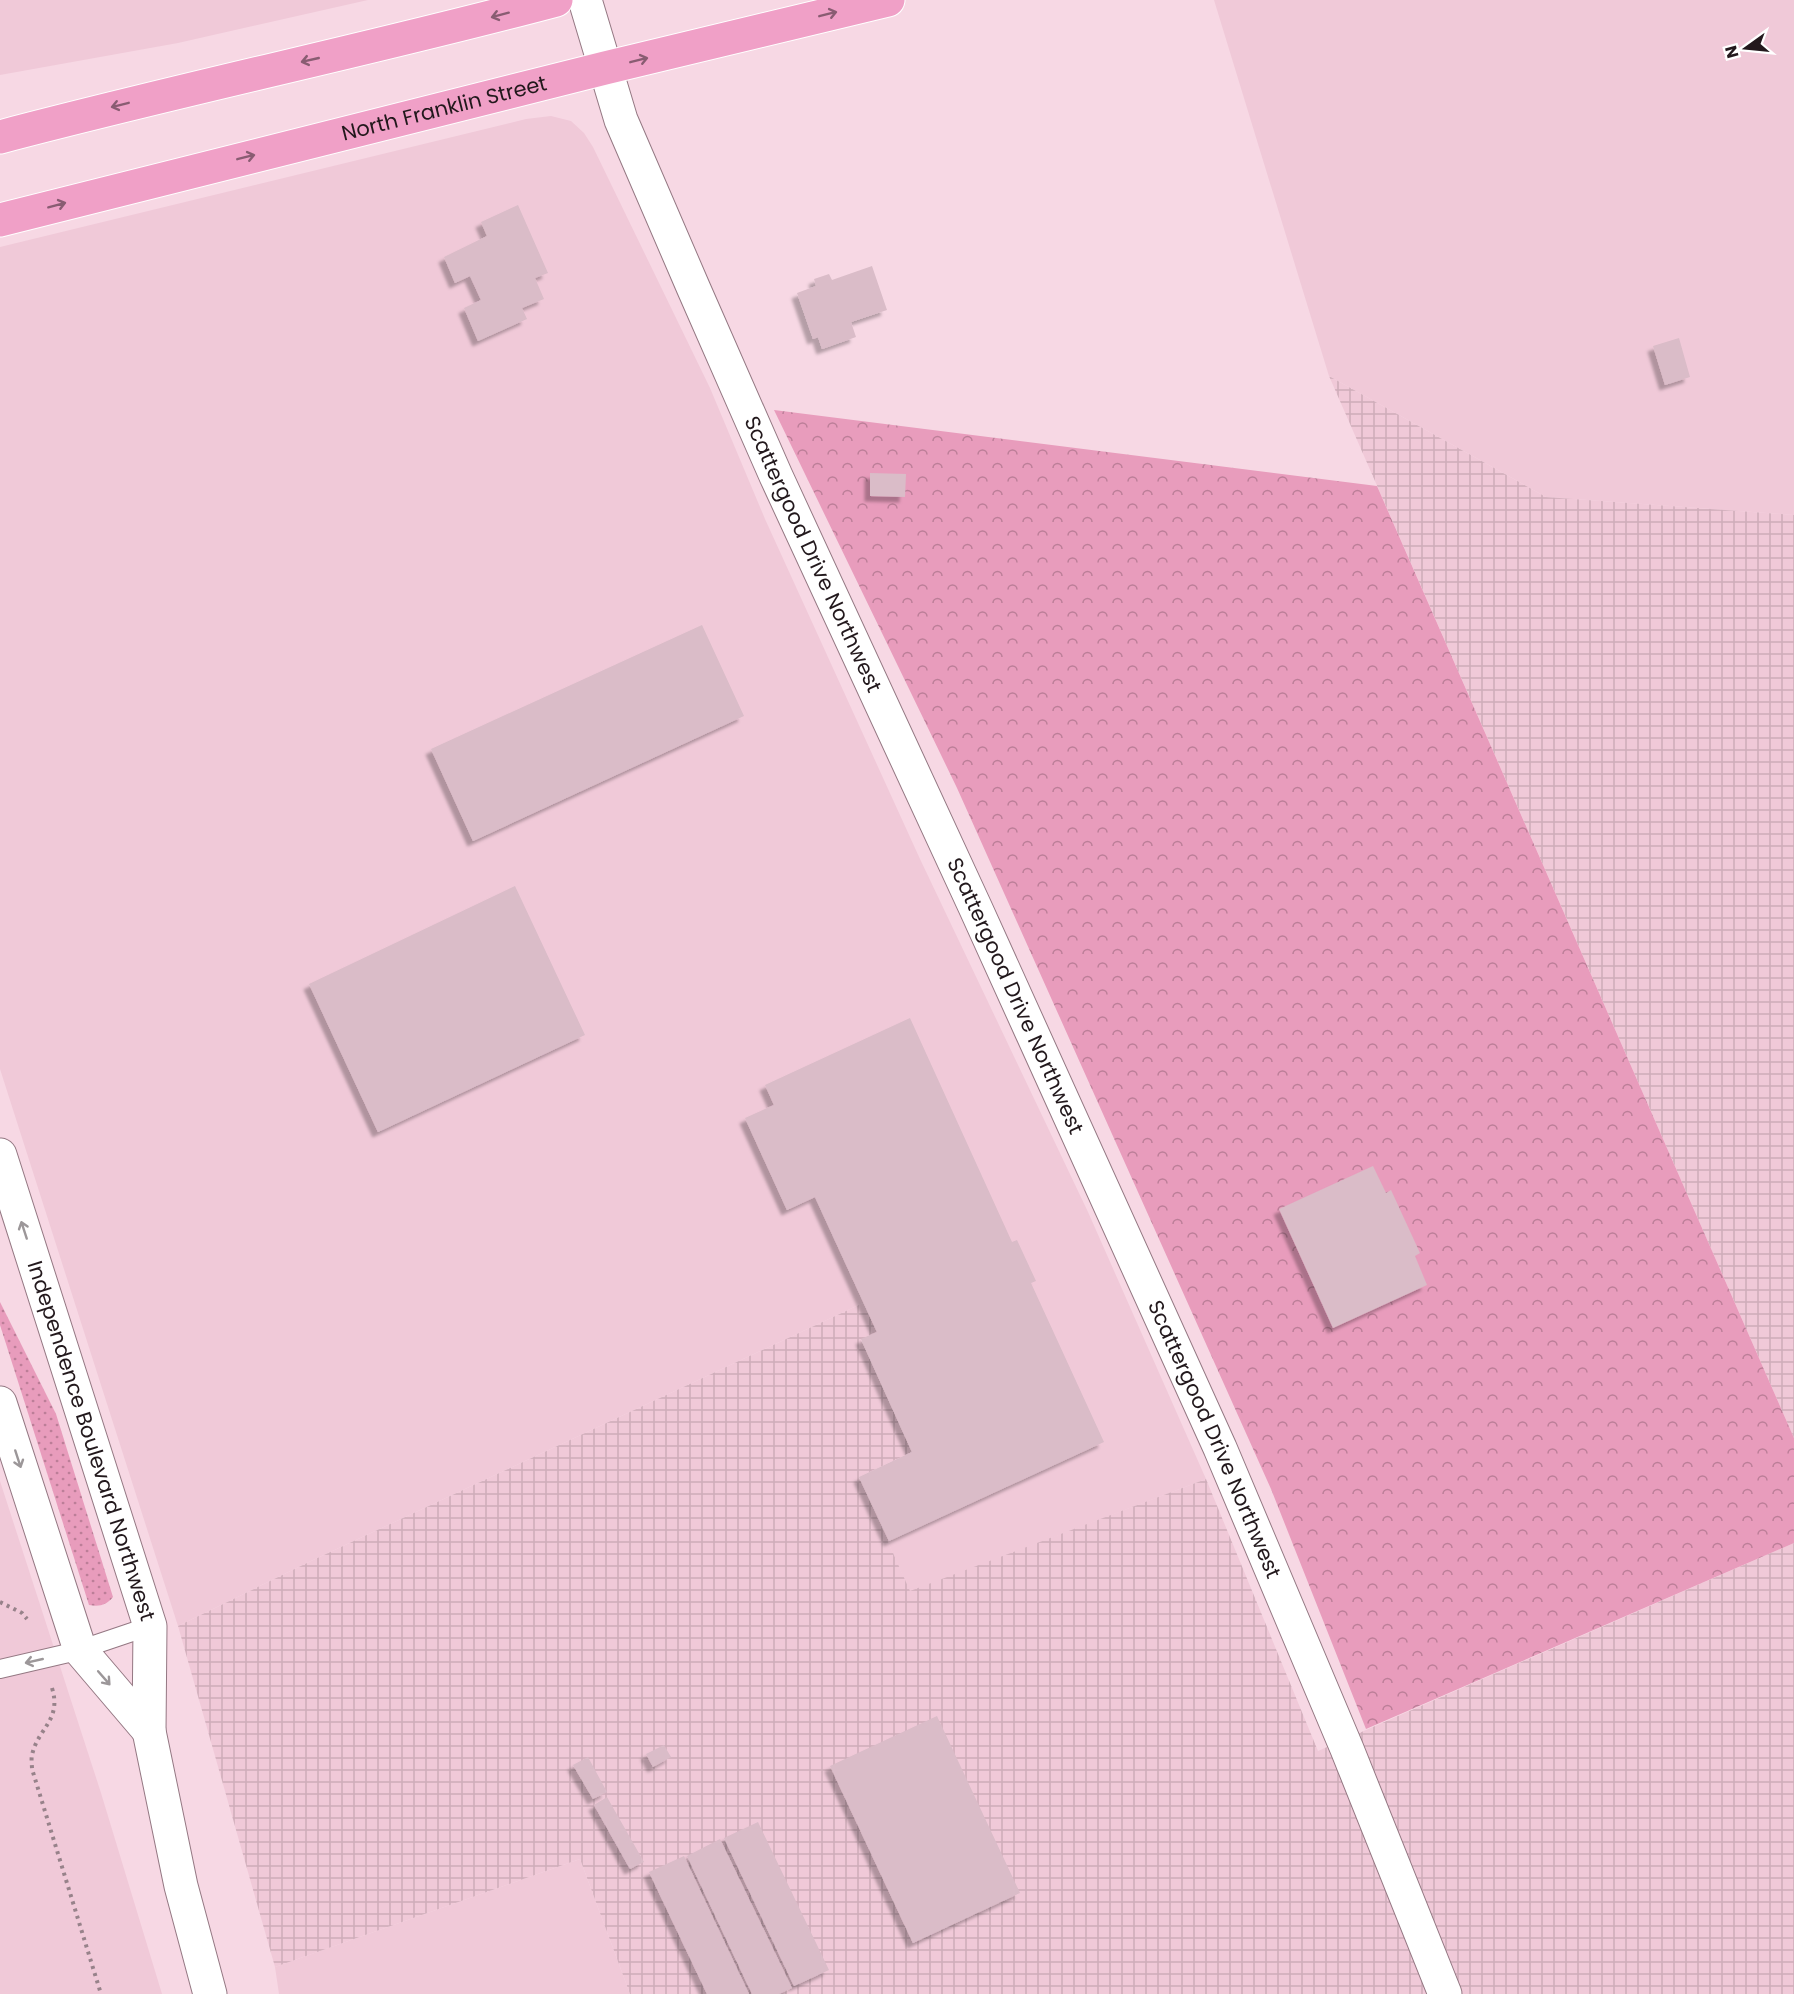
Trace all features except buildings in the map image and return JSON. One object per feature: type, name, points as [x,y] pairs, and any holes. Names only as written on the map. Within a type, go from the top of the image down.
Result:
[{"type":"main road","points":[[0,137],[117,106],[556,0]]},
{"type":"main road","name":"North Franklin Street","points":[[0,220],[605,68],[888,0]]},
{"type":"street","name":"Scattergood Drive Northwest","points":[[585,0],[621,120],[767,455],[981,919],[1220,1448],[1347,1749],[1445,1994]]},
{"type":"street","name":"Independence Boulevard Northwest","points":[[0,1155],[150,1626],[149,1731],[181,1886],[210,1994]]},
{"type":"street","name":"Independence Boulevard Northwest","points":[[0,1403],[80,1650],[149,1731]]},
{"type":"lane","points":[[0,1669],[80,1650],[150,1626]]},
{"type":"path","points":[[0,1602],[22,1613],[31,1623],[56,1700],[53,1714],[32,1754],[32,1769],[101,1994]]},
{"type":"shaded area","points":[[0,0],[368,0],[178,43],[0,75]]},
{"type":"shaded area","points":[[1214,0],[1794,0],[1794,515],[1546,497],[1329,376]]},
{"type":"shaded area","points":[[551,116],[571,121],[584,133],[593,147],[710,388],[765,519],[920,859],[1088,1212],[1206,1479],[910,1592],[859,1477],[912,1452],[861,1339],[876,1332],[863,1303],[311,1561],[178,1626],[0,1069],[0,247],[526,119]]},
{"type":"shaded area","points":[[1329,376],[1546,497],[1794,515],[1794,1438]]},
{"type":"shaded area","points":[[863,1303],[877,1332],[861,1340],[912,1452],[859,1477],[910,1591],[1206,1479],[1318,1751],[1794,1543],[1794,1994],[630,1994],[580,1859],[275,1967],[178,1626],[311,1561]]},
{"type":"shaded area","points":[[0,1481],[101,1793],[162,1994],[0,1994]]},
{"type":"shaded area","points":[[580,1859],[630,1994],[279,1994],[275,1967]]},
{"type":"green space","points":[[774,410],[1377,486],[1794,1438],[1794,1543],[1366,1729],[1271,1489],[957,788]]},
{"type":"green space","points":[[0,1302],[56,1414],[113,1597],[102,1605],[89,1605],[0,1325]]}]
